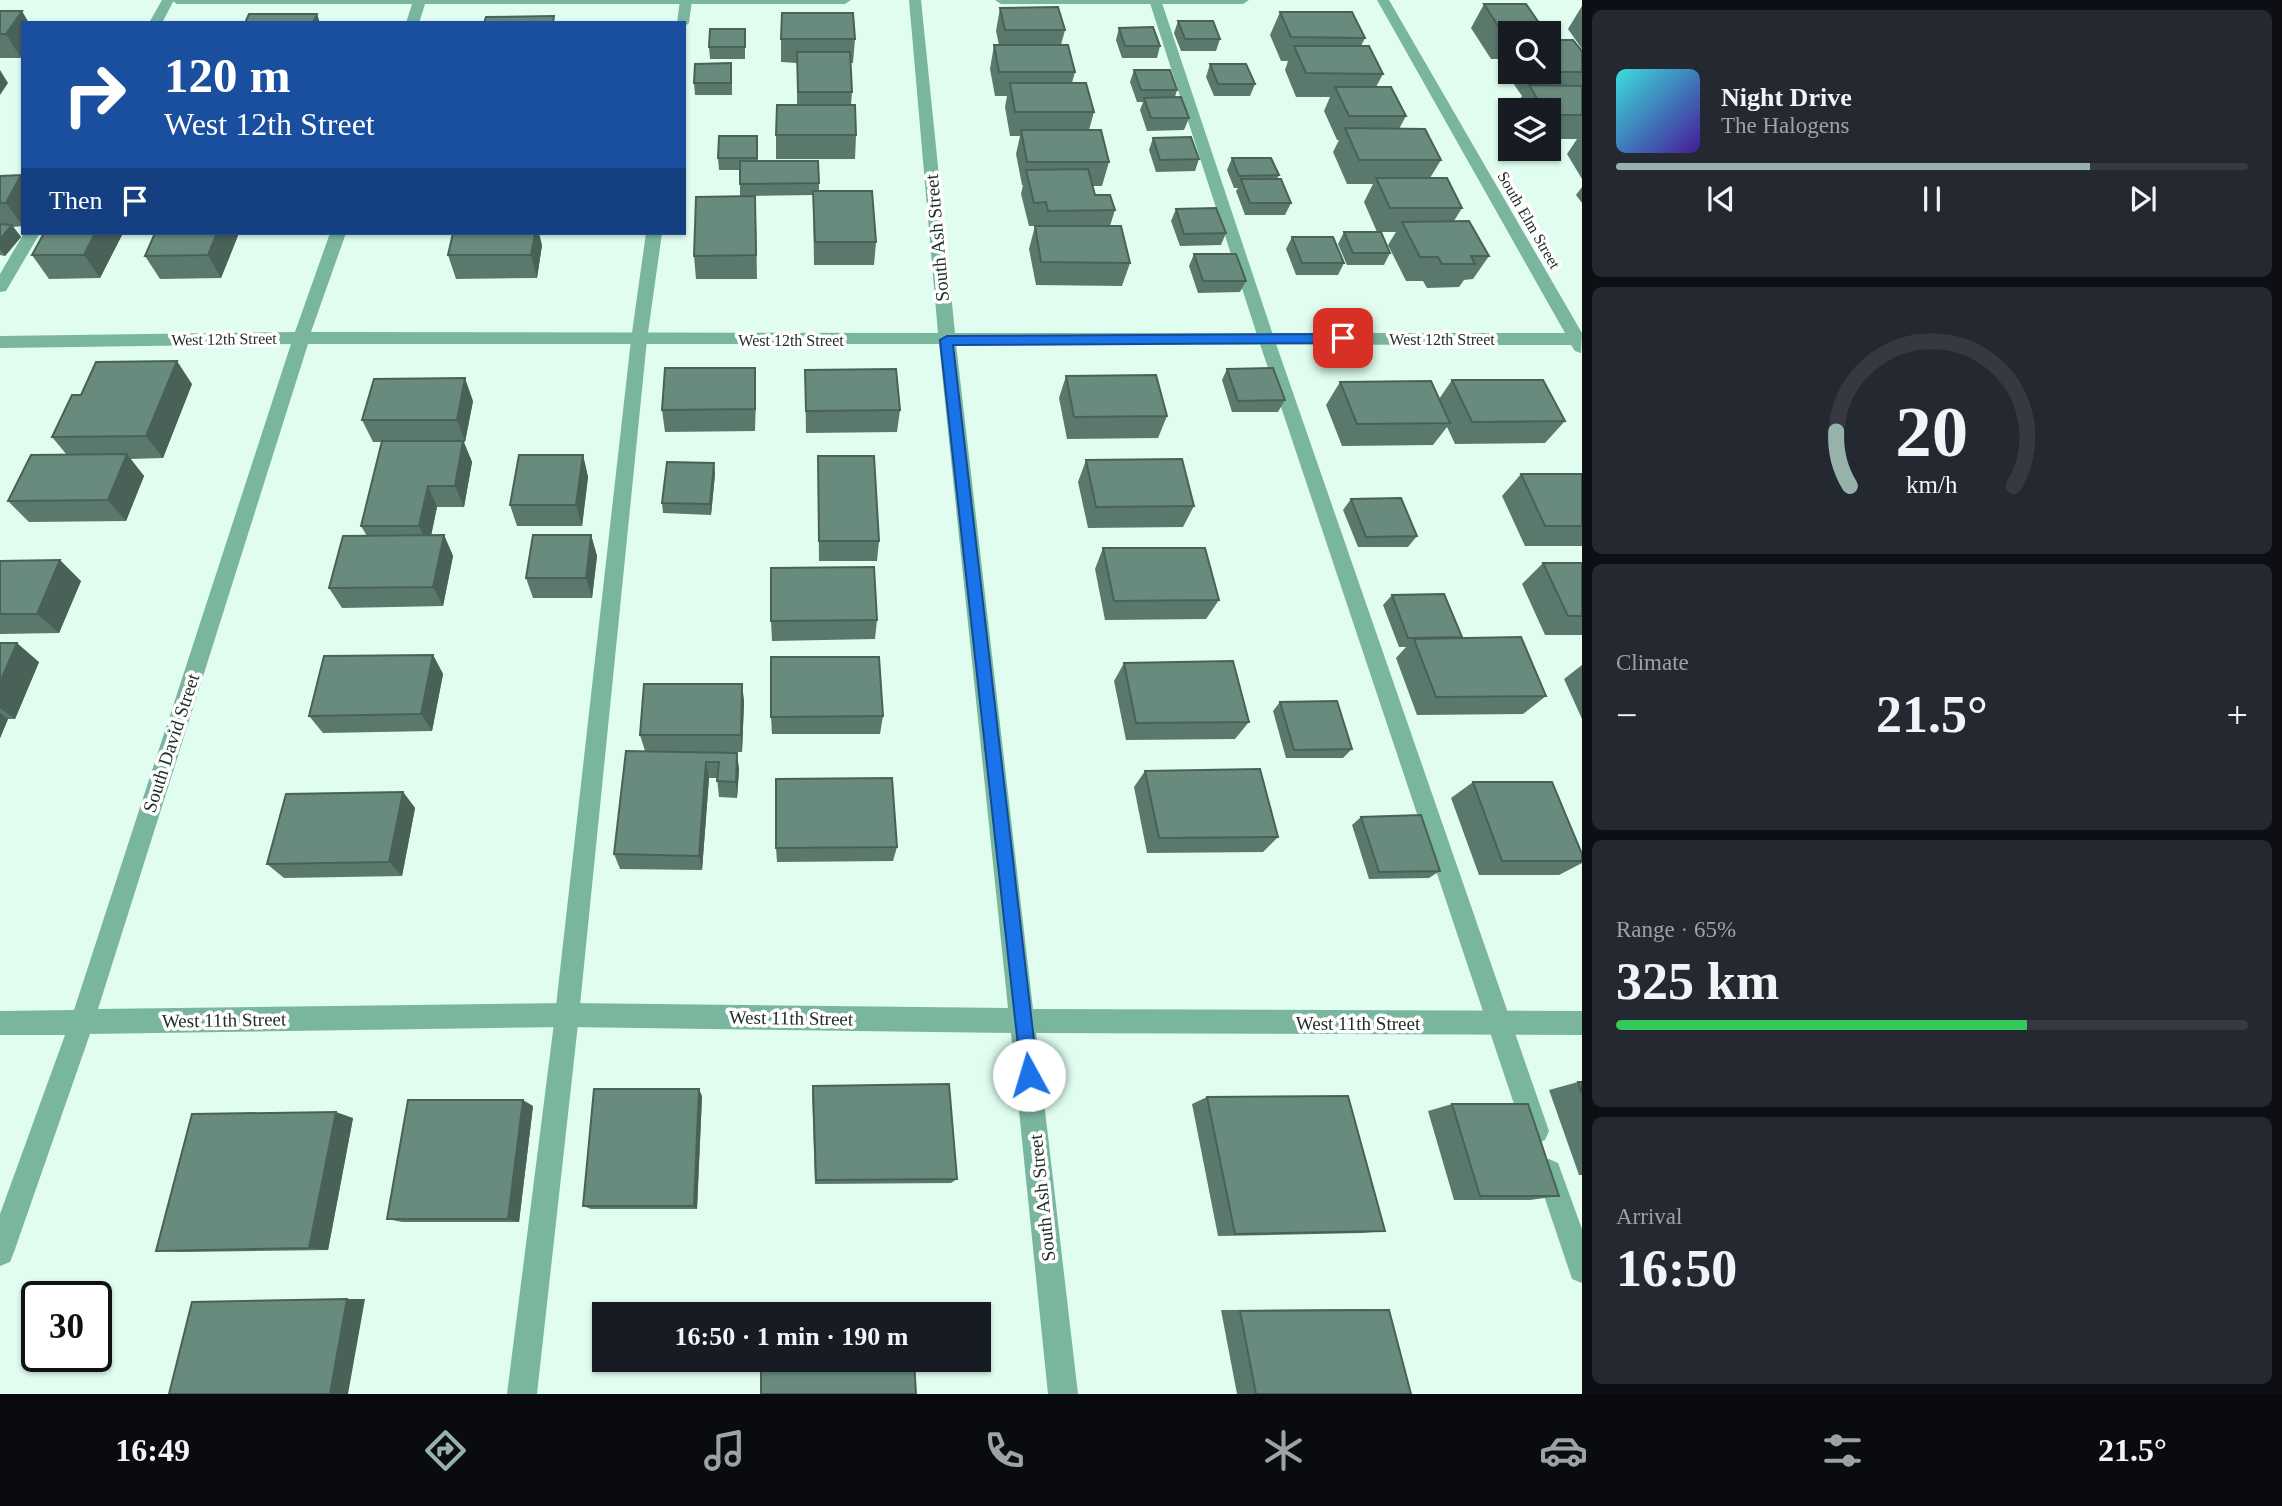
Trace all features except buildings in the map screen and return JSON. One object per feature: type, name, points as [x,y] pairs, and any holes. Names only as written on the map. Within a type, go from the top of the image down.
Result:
[{"type":"street","points":[[156,21],[168,0]]},
{"type":"street","points":[[177,0],[845,0]]},
{"type":"street","name":"South Ash Street","points":[[915,0],[947,340],[1063,1394]]},
{"type":"street","points":[[1001,0],[1243,0]]},
{"type":"street","name":"South Elm Street","points":[[1382,0],[1580,342]]},
{"type":"street","points":[[413,21],[419,1]]},
{"type":"street","points":[[683,21],[686,1]]},
{"type":"street","points":[[1155,1],[1266,338],[1582,1269]]},
{"type":"street","points":[[0,287],[31,235]]},
{"type":"street","name":"South David Street","points":[[0,1252],[82,1022],[301,338],[337,235]]},
{"type":"street","points":[[522,1394],[567,1015],[639,340],[654,235]]},
{"type":"street","name":"West 12th Street","points":[[0,342],[301,338],[1266,338],[1580,342]]},
{"type":"street","name":"West 11th Street","points":[[0,1023],[567,1015],[1023,1021],[1582,1023]]},
{"type":"route","points":[[1029,1075],[947,340],[1343,338]]}]
